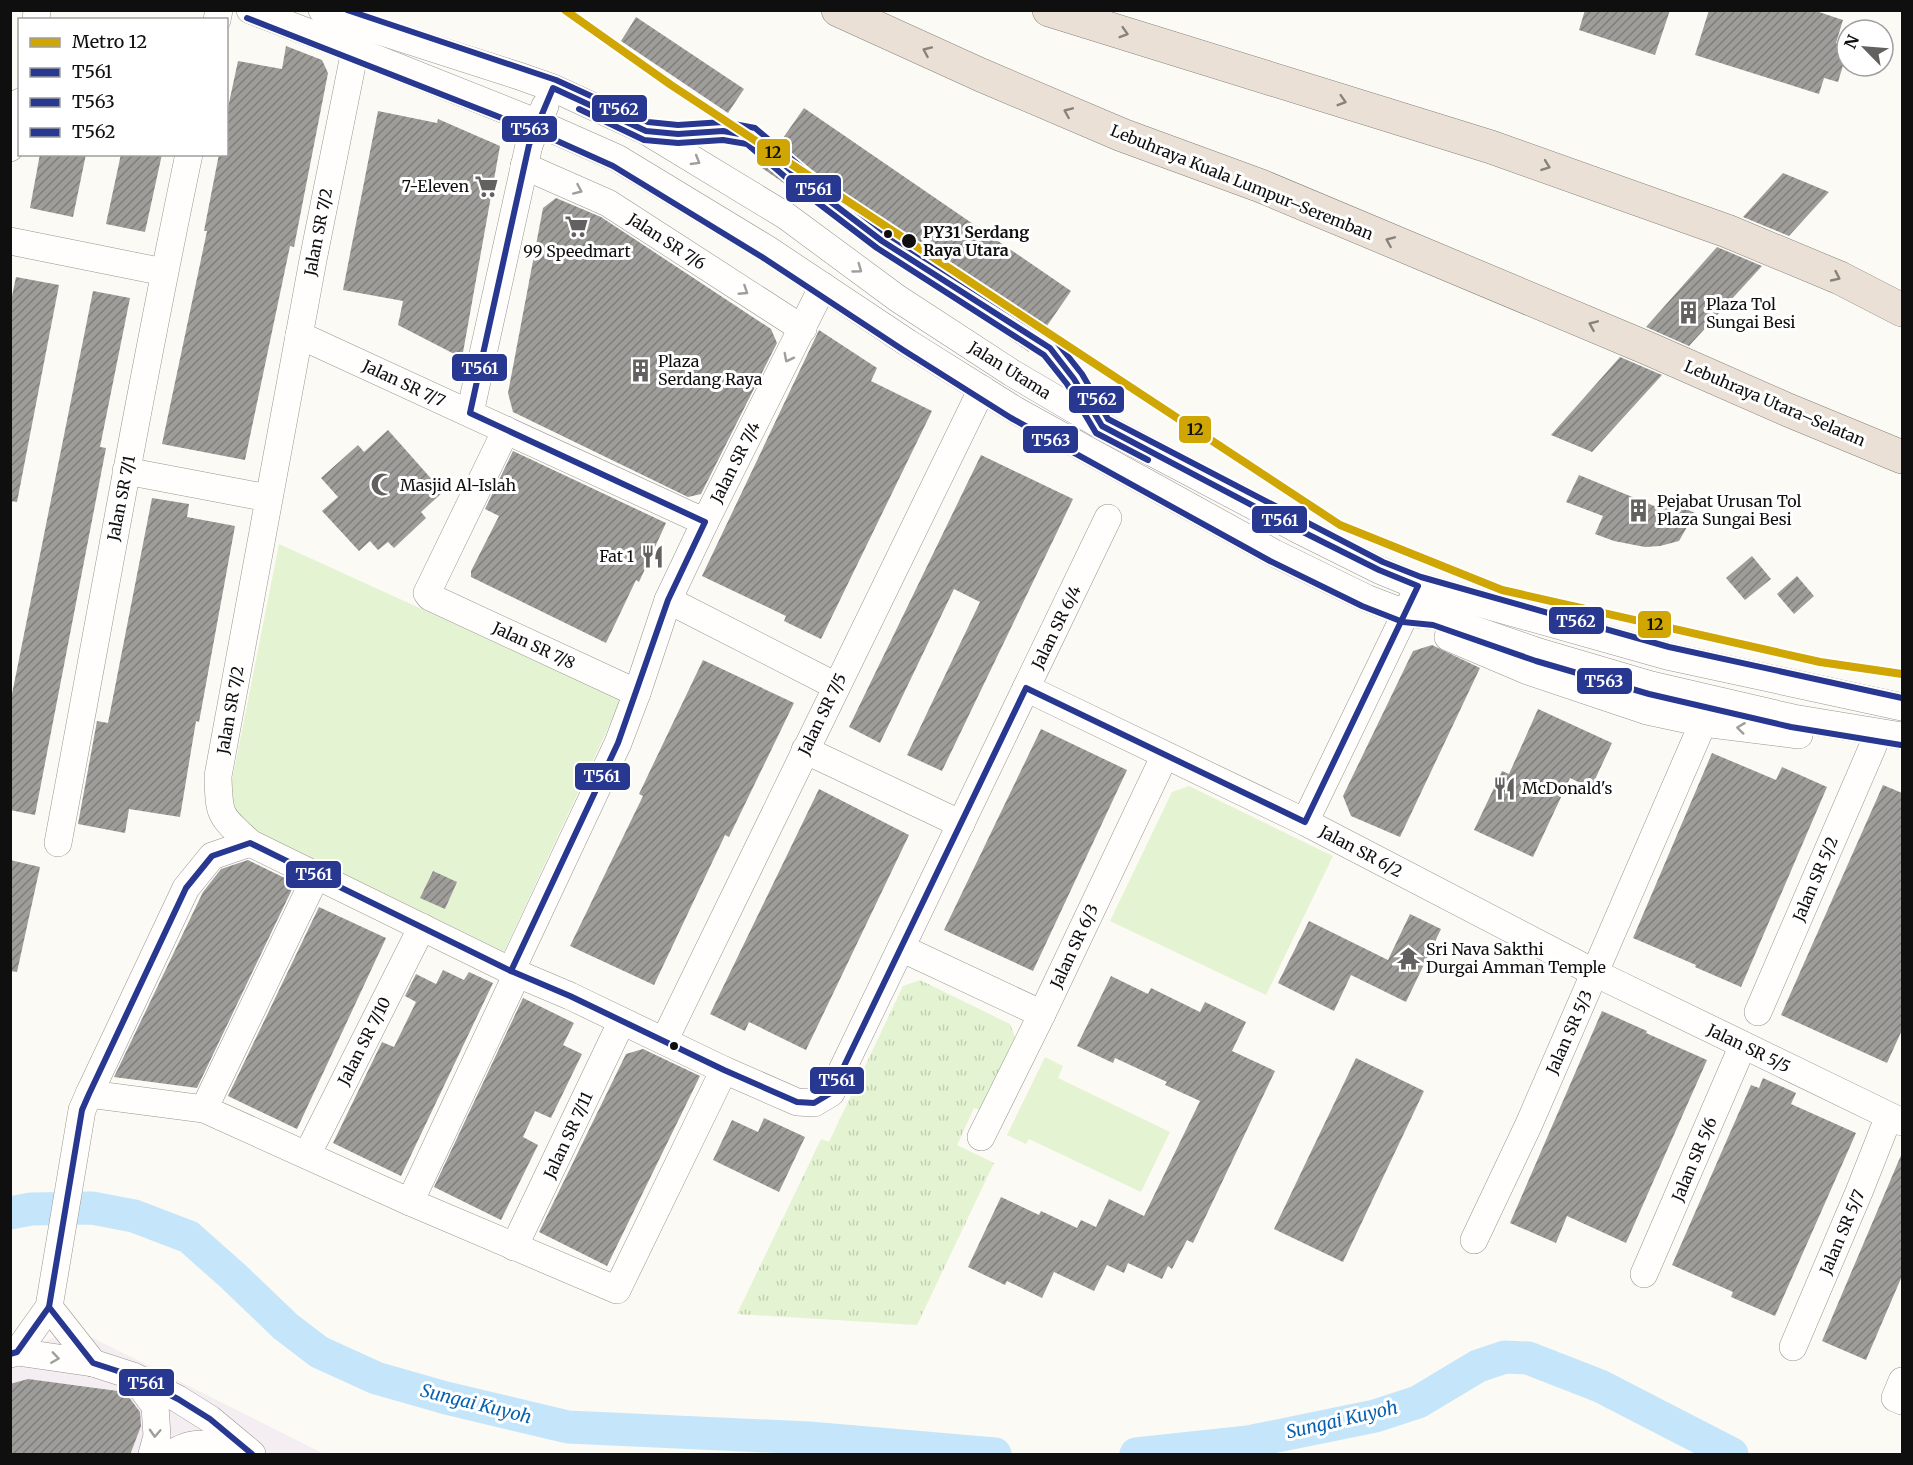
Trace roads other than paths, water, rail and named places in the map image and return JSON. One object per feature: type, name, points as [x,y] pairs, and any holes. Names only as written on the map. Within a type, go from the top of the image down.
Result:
[{"type":"highway","name":"Lebuhraya Kuala Lumpur–Seremban","points":[[838,10],[981,75],[1122,135],[1261,186],[1647,348]]},
{"type":"highway","points":[[1049,10],[1491,147],[1783,253],[1840,278],[1902,310]]},
{"type":"highway","name":"Lebuhraya Utara–Selatan","points":[[1647,348],[1902,458]]},
{"type":"street","name":"Jalan Utama","points":[[249,10],[357,28],[519,76],[553,88],[646,131],[766,204],[916,310],[1012,373],[1092,420],[1379,570],[1418,586],[1667,656],[1902,707]]},
{"type":"street","name":"Jalan Utama","points":[[322,10],[538,123],[617,158],[767,249],[908,343],[1052,431],[1274,553],[1366,598],[1405,613],[1435,616],[1539,652],[1651,685],[1793,718],[1902,736]]},
{"type":"street","name":"Jalan SR 7/2","points":[[357,28],[218,776],[219,808],[225,820],[250,843],[514,973],[570,996],[621,1023],[797,1102]]},
{"type":"street","points":[[470,413],[529,145],[553,88]]},
{"type":"street","points":[[10,148],[18,111]]},
{"type":"street","name":"Jalan SR 7/1","points":[[58,843],[126,471],[189,156]]},
{"type":"street","name":"Jalan SR 7/6","points":[[524,166],[608,203],[803,328]]},
{"type":"street","points":[[10,241],[164,272]]},
{"type":"street","name":"Jalan SR 7/4","points":[[410,1202],[618,743],[638,693],[668,600],[823,286]]},
{"type":"street","name":"Jalan SR 7/7","points":[[299,335],[705,522]]},
{"type":"street","name":"Jalan SR 7/5","points":[[664,1041],[982,389]]},
{"type":"street","name":"Jalan SR 7/8","points":[[506,430],[427,591],[430,597],[638,693]]},
{"type":"street","points":[[126,471],[268,498]]},
{"type":"street","name":"Jalan SR 6/4","points":[[797,1102],[814,1103],[831,1093],[1108,518]]},
{"type":"street","points":[[1305,822],[1418,586]]},
{"type":"street","points":[[668,600],[836,686]]},
{"type":"street","points":[[1405,613],[1431,630],[1528,671],[1647,711],[1703,723],[1902,752]]},
{"type":"street","name":"Jalan SR 6/2","points":[[1026,688],[1305,822],[1596,973]]},
{"type":"street","name":"Jalan SR 5/3","points":[[1474,1240],[1529,1124],[1596,973],[1703,723]]},
{"type":"street","name":"Jalan SR 5/2","points":[[1758,1012],[1873,746]]},
{"type":"street","points":[[805,750],[961,824]]},
{"type":"street","name":"Jalan SR 6/3","points":[[981,1137],[1165,755]]},
{"type":"street","points":[[250,843],[212,856],[186,888],[86,1102],[50,1298],[14,1353],[93,1363],[133,1376],[178,1398],[210,1419],[252,1454]]},
{"type":"street","points":[[204,1109],[316,876]]},
{"type":"street","name":"Jalan SR 7/10","points":[[307,1155],[422,927]]},
{"type":"street","points":[[901,948],[1042,1014]]},
{"type":"street","name":"Jalan SR 5/5","points":[[1596,973],[1896,1119]]},
{"type":"street","name":"Jalan SR 7/11","points":[[514,1247],[621,1023]]},
{"type":"street","name":"Jalan SR 5/6","points":[[1644,1274],[1743,1045]]},
{"type":"street","points":[[86,1102],[204,1109],[410,1202],[617,1290],[724,1070]]},
{"type":"street","name":"Jalan SR 5/7","points":[[1793,1347],[1859,1192],[1896,1119]]},
{"type":"street","points":[[50,1298],[93,1363]]},
{"type":"street","points":[[133,1376],[155,1406],[157,1436],[152,1455]]},
{"type":"street","points":[[1902,1381],[1895,1398],[1902,1401]]},
{"type":"street","points":[[172,1455],[196,1443],[219,1445],[252,1454]]},
{"type":"waterway","name":"Sungai Kuyoh","points":[[10,1213],[31,1209],[92,1208],[134,1216],[189,1237],[285,1326],[319,1352],[376,1378],[446,1398],[568,1427],[809,1438],[995,1454]]},
{"type":"waterway","name":"Sungai Kuyoh","points":[[1136,1454],[1248,1442],[1375,1416],[1418,1402],[1478,1366],[1505,1357],[1528,1358],[1600,1386],[1732,1454]]},
{"type":"metro line","name":"12","points":[[565,10],[671,85],[1340,525],[1502,590],[1820,662],[1902,674]]},
{"type":"place","name":"7-Eleven","points":[[487,186]]},
{"type":"place","name":"99 Speedmart","points":[[577,226]]},
{"type":"place","name":"PY31 Serdang Raya Utara","points":[[909,241]]},
{"type":"place","name":"Plaza Tol Sungai Besi","points":[[1688,313]]},
{"type":"place","name":"Plaza Serdang Raya","points":[[640,370]]},
{"type":"place","name":"Masjid Al-Islah","points":[[382,485]]},
{"type":"place","name":"Pejabat Urusan Tol Plaza Sungai Besi","points":[[1639,510]]},
{"type":"place","name":"Fat 1","points":[[652,556]]},
{"type":"place","name":"McDonald's","points":[[1504,788]]},
{"type":"place","name":"Sri Nava Sakthi Durgai Amman Temple","points":[[1408,958]]}]
